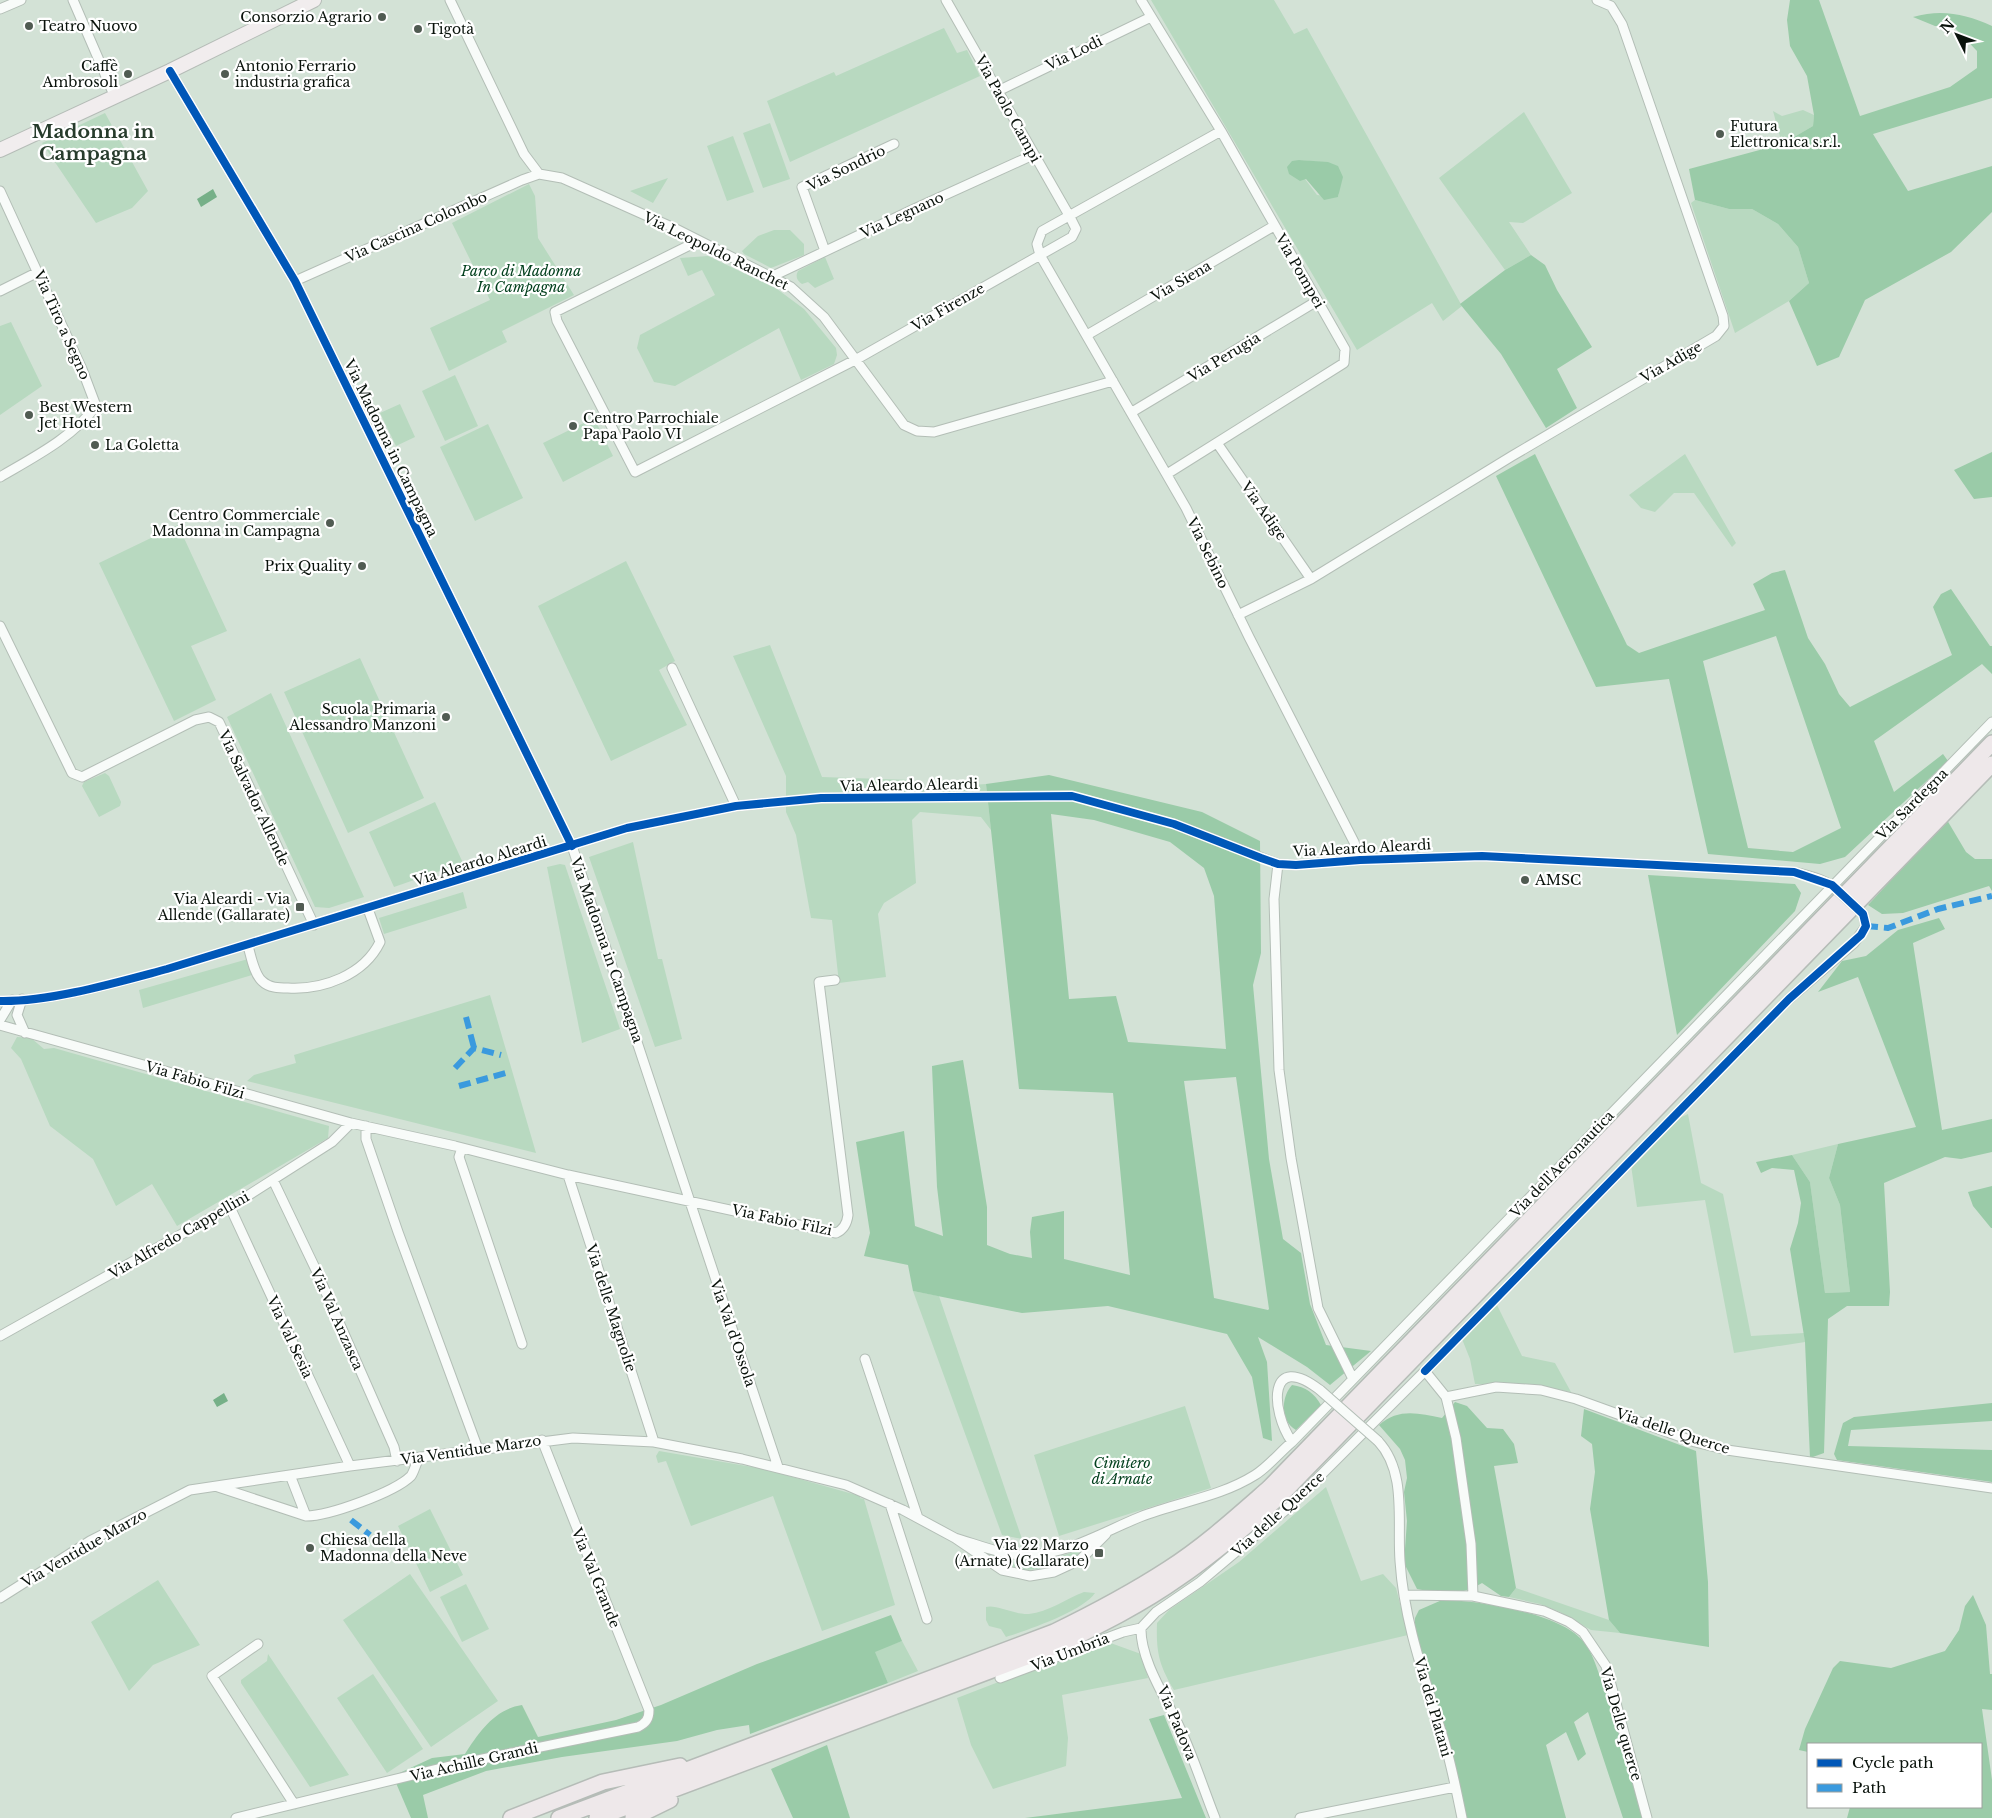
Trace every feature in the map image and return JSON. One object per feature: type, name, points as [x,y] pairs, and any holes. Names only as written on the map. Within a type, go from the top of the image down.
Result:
[{"type":"highway","points":[[597,1818],[718,1766],[1054,1632],[1111,1604],[1161,1573],[1223,1528],[1276,1480],[1992,743]]},
{"type":"highway","points":[[559,1818],[718,1766],[1059,1645],[1118,1616],[1178,1579],[1234,1538],[1279,1497],[1992,764]]},
{"type":"highway","points":[[511,1818],[603,1782],[642,1772],[718,1766]]},
{"type":"highway","points":[[633,1818],[718,1766]]},
{"type":"main road","points":[[0,150],[170,71],[314,0]]},
{"type":"street","points":[[0,9],[21,0]]},
{"type":"street","points":[[73,0],[114,96]]},
{"type":"street","points":[[450,0],[524,154],[539,174]]},
{"type":"street","name":"Via Paolo Campi","points":[[946,0],[1033,156],[1070,217]]},
{"type":"street","name":"Via Pompei","points":[[1141,0],[1221,131],[1345,349],[1346,356],[1344,362],[1167,474]]},
{"type":"street","name":"Via Adige","points":[[1238,615],[1310,579],[1549,434],[1716,336],[1724,326],[1723,316],[1622,24],[1615,10],[1601,1]]},
{"type":"street","name":"Via Lodi","points":[[998,91],[1152,17]]},
{"type":"street","name":"Via Madonna in Campagna","points":[[170,71],[295,281],[572,846],[684,1180],[688,1200]]},
{"type":"street","points":[[1040,255],[1037,244],[1042,231],[1221,131]]},
{"type":"street","name":"Via Sondrio","points":[[825,251],[802,187],[894,144]]},
{"type":"street","name":"Via Legnano","points":[[772,276],[1033,156]]},
{"type":"street","name":"Via Leopoldo Ranchet","points":[[539,174],[562,178],[674,228],[772,276],[809,301],[857,359],[904,425],[917,431],[934,432],[1114,381]]},
{"type":"street","name":"Via Cascina Colombo","points":[[295,281],[539,174]]},
{"type":"street","name":"Via Tiro a Segno","points":[[0,191],[38,272],[96,406],[71,432],[46,450],[0,477]]},
{"type":"street","name":"Via Firenze","points":[[698,241],[555,312],[557,321],[635,472],[857,359],[1040,255],[1072,236],[1076,229],[1070,217]]},
{"type":"street","name":"Via Siena","points":[[1087,335],[1274,226]]},
{"type":"street","name":"Via Sebino","points":[[1040,255],[1167,474],[1354,842],[1360,860]]},
{"type":"street","points":[[0,291],[38,272]]},
{"type":"street","name":"Via Perugia","points":[[1132,412],[1317,301]]},
{"type":"street","name":"Via Adige","points":[[1217,443],[1310,579]]},
{"type":"street","name":"Via Salvador Allende","points":[[0,626],[72,773],[82,777],[195,720],[209,716],[219,722],[314,925]]},
{"type":"street","points":[[672,668],[736,806]]},
{"type":"street","name":"Via Sardegna","points":[[1835,888],[1992,722]]},
{"type":"street","name":"Via Aleardo Aleardi","points":[[0,1001],[22,999],[125,980],[248,946],[627,828],[736,806],[821,798],[1072,796],[1174,824],[1278,864],[1296,866],[1360,860],[1482,856],[1794,872],[1835,888]]},
{"type":"street","name":"Via Aleardo Aleardi","points":[[1278,864],[1274,898],[1279,1070],[1291,1158],[1318,1308],[1352,1377]]},
{"type":"street","name":"Via delle Querce","points":[[1141,1628],[1156,1612],[1200,1582],[1288,1508],[1425,1371],[1782,1006],[1854,943],[1866,926],[1863,914],[1835,888]]},
{"type":"street","name":"Via dell'Aeronautica","points":[[1292,1442],[1352,1377],[1835,888]]},
{"type":"street","points":[[248,946],[260,979],[265,984],[275,988],[328,984],[355,971],[375,952],[380,942],[368,909]]},
{"type":"street","name":"Via Fabio Filzi","points":[[0,1025],[351,1123],[462,1148],[568,1175],[836,1233],[848,1220],[818,982],[835,980]]},
{"type":"street","points":[[22,999],[17,1015],[25,1033]]},
{"type":"street","points":[[0,1020],[12,1000]]},
{"type":"street","name":"Via Fabio Filzi","points":[[0,1025],[17,1015]]},
{"type":"street","name":"Via Alfredo Cappellini","points":[[0,1336],[230,1208],[332,1142],[351,1123]]},
{"type":"street","points":[[366,1126],[366,1139],[398,1232],[478,1449]]},
{"type":"street","points":[[462,1148],[460,1157],[522,1344]]},
{"type":"street","name":"Via delle Magnolie","points":[[568,1175],[654,1442]]},
{"type":"street","name":"Via Val Anzasca","points":[[273,1180],[316,1270],[394,1447],[397,1461]]},
{"type":"street","name":"Via Val d'Ossola","points":[[688,1200],[778,1467]]},
{"type":"street","name":"Via Val Sesia","points":[[230,1208],[350,1466]]},
{"type":"street","points":[[864,1358],[918,1518]]},
{"type":"street","points":[[1404,1595],[1473,1596],[1471,1544],[1456,1438],[1446,1397],[1425,1371]]},
{"type":"street","name":"Via dei Platani","points":[[1292,1442],[1280,1418],[1277,1398],[1279,1386],[1287,1378],[1297,1376],[1320,1390],[1378,1441],[1390,1457],[1396,1476],[1400,1562],[1409,1627],[1455,1787],[1462,1818]]},
{"type":"street","name":"Via delle Querce","points":[[1446,1397],[1496,1387],[1541,1390],[1576,1399],[1695,1442],[1727,1450],[1992,1488]]},
{"type":"street","name":"Via Ventidue Marzo","points":[[0,1598],[90,1541],[190,1490],[350,1466],[542,1440],[573,1438],[654,1442],[778,1467],[846,1485],[890,1504],[955,1538],[1002,1570],[1030,1576],[1054,1572],[1080,1560],[1108,1532]]},
{"type":"street","name":"Via Val Grande","points":[[542,1440],[650,1710],[649,1716]]},
{"type":"street","name":"Via Ventidue Marzo","points":[[955,1538],[1006,1554],[1028,1555],[1049,1553],[1108,1532],[1141,1517],[1209,1495],[1255,1475],[1292,1442]]},
{"type":"street","points":[[215,1487],[306,1516],[330,1514],[379,1494],[411,1475],[418,1458]]},
{"type":"street","points":[[290,1475],[306,1516]]},
{"type":"street","points":[[890,1504],[927,1619]]},
{"type":"street","name":"Via Delle querce","points":[[1473,1596],[1544,1611],[1569,1622],[1583,1632],[1606,1666],[1647,1818]]},
{"type":"street","name":"Via Umbria","points":[[1000,1678],[1123,1632],[1141,1628]]},
{"type":"street","name":"Via Padova","points":[[1141,1628],[1141,1639],[1147,1657],[1183,1734],[1215,1818]]},
{"type":"street","points":[[258,1644],[212,1676],[294,1804]]},
{"type":"street","name":"Via Achille Grandi","points":[[236,1818],[458,1764],[638,1727],[646,1723],[649,1716]]},
{"type":"street","points":[[1300,1818],[1455,1787]]},
{"type":"green space","points":[[1151,0],[1274,0],[1294,34],[1307,28],[1462,306],[1443,321],[1432,303],[1357,350]],"holes":[[[1299,160],[1320,162],[1339,194],[1338,197],[1317,195],[1305,179]]]},
{"type":"green space","points":[[944,28],[957,53],[967,50],[980,76],[790,162],[767,101],[834,72],[836,76]]},
{"type":"green space","points":[[1803,110],[1814,115],[1813,126],[1782,144],[1773,111],[1782,116]]},
{"type":"green space","points":[[1524,112],[1572,193],[1523,223],[1509,222],[1531,255],[1505,270],[1439,178]]},
{"type":"green space","points":[[105,113],[148,191],[132,208],[96,223],[42,143]]},
{"type":"green space","points":[[770,123],[790,179],[763,188],[743,133]]},
{"type":"green space","points":[[733,136],[754,192],[727,201],[707,146]]},
{"type":"green space","points":[[668,178],[653,203],[630,191]]},
{"type":"green space","name":"Parco di Madonna In Campagna","points":[[529,184],[535,196],[538,238],[574,295],[502,331],[507,342],[449,371],[430,328],[490,300],[452,223]]},
{"type":"green space","points":[[1695,200],[1729,209],[1752,209],[1778,224],[1798,247],[1809,283],[1789,301],[1735,333],[1691,203]]},
{"type":"green space","points":[[774,230],[790,230],[804,244],[804,255],[771,268],[744,254],[742,251],[758,236]]},
{"type":"green space","points":[[708,256],[777,289],[804,309],[836,348],[837,355],[834,364],[801,380],[779,328],[675,386],[654,382],[637,348],[640,335],[715,295],[702,270],[688,276],[680,258]]},
{"type":"green space","points":[[825,257],[834,279],[815,288],[808,282],[802,284],[797,278],[798,271]]},
{"type":"green space","points":[[11,322],[42,386],[0,415],[0,326]]},
{"type":"green space","points":[[455,375],[478,426],[445,441],[422,391]]},
{"type":"green space","points":[[400,404],[415,437],[396,446],[380,413]]},
{"type":"green space","points":[[594,418],[613,456],[563,482],[543,443]]},
{"type":"green space","points":[[488,424],[523,498],[475,521],[440,447]]},
{"type":"green space","points":[[1685,454],[1736,543],[1732,547],[1694,493],[1674,493],[1655,512],[1641,508],[1629,495]]},
{"type":"green space","points":[[178,525],[227,631],[191,646],[216,700],[174,721],[99,563]]},
{"type":"green space","points":[[626,561],[675,661],[659,670],[687,725],[611,761],[538,606]]},
{"type":"green space","points":[[770,645],[822,777],[911,780],[928,788],[986,784],[991,830],[981,817],[920,812],[912,820],[916,883],[884,903],[878,914],[886,977],[839,983],[832,920],[811,918],[796,835],[786,812],[786,776],[733,656]]},
{"type":"green space","points":[[360,658],[424,798],[348,833],[284,692]]},
{"type":"green space","points":[[271,693],[364,897],[329,908],[315,907],[227,717]]},
{"type":"green space","points":[[105,773],[109,776],[121,802],[120,806],[99,817],[82,786],[84,782]]},
{"type":"green space","points":[[435,802],[463,863],[394,887],[369,832]]},
{"type":"green space","points":[[633,842],[658,959],[662,959],[682,1039],[655,1047],[589,857]]},
{"type":"green space","points":[[560,864],[565,865],[620,1029],[582,1043],[547,867]]},
{"type":"green space","points":[[463,892],[467,908],[384,934],[379,918]]},
{"type":"green space","points":[[248,959],[252,975],[143,1008],[139,990]]},
{"type":"green space","points":[[490,995],[536,1153],[247,1081],[254,1075],[296,1063],[294,1055]]},
{"type":"green space","points":[[17,1037],[31,1038],[44,1049],[54,1048],[329,1126],[328,1138],[177,1226],[152,1184],[116,1206],[93,1159],[50,1126],[21,1059],[11,1048]]},
{"type":"green space","points":[[1688,1114],[1701,1183],[1723,1194],[1751,1336],[1804,1333],[1805,1342],[1734,1353],[1705,1200],[1637,1207],[1631,1165],[1675,1120]]},
{"type":"green space","points":[[1838,1144],[1829,1178],[1840,1205],[1850,1292],[1825,1293],[1810,1182],[1792,1155]]},
{"type":"green space","points":[[913,1291],[939,1296],[1022,1539],[1002,1535]]},
{"type":"green space","points":[[1497,1305],[1522,1356],[1555,1363],[1571,1392],[1514,1384],[1475,1384],[1470,1359],[1462,1339]]},
{"type":"green space","name":"Cimitero di Arnate","points":[[1185,1406],[1211,1488],[1059,1536],[1034,1455]]},
{"type":"green space","points":[[659,1451],[764,1469],[860,1496],[860,1498],[864,1499],[895,1605],[822,1631],[773,1496],[691,1526],[666,1461],[658,1463],[656,1456]]},
{"type":"green space","points":[[1326,1487],[1361,1581],[1383,1574],[1396,1588],[1408,1635],[1174,1690],[1160,1658],[1157,1642],[1157,1623],[1169,1610],[1239,1562]]},
{"type":"green space","points":[[430,1509],[463,1575],[430,1592],[398,1526]]},
{"type":"green space","points":[[1079,1550],[1080,1554],[1062,1562],[1031,1570],[1011,1568],[1002,1563],[1005,1560],[1043,1562]]},
{"type":"green space","points":[[410,1574],[498,1701],[431,1747],[343,1620]]},
{"type":"green space","points":[[158,1580],[200,1645],[153,1665],[129,1691],[91,1622]]},
{"type":"green space","points":[[466,1584],[489,1629],[462,1642],[440,1597]]},
{"type":"green space","points":[[1516,1588],[1609,1620],[1620,1633],[1591,1630],[1560,1612],[1540,1604],[1509,1597]]},
{"type":"green space","points":[[1084,1592],[1095,1593],[1089,1600],[1067,1613],[1041,1625],[1006,1637],[1001,1629],[989,1626],[986,1620],[986,1607],[990,1606],[1024,1614],[1036,1613]]},
{"type":"green space","points":[[902,1641],[918,1671],[888,1683],[874,1651]]},
{"type":"green space","points":[[1105,1641],[1141,1654],[1148,1678],[1062,1695],[1068,1738],[1066,1766],[993,1789],[971,1745],[957,1698]]},
{"type":"green space","points":[[268,1654],[349,1775],[310,1787],[241,1683],[241,1680],[267,1661]]},
{"type":"green space","points":[[373,1674],[423,1749],[387,1773],[337,1698]]},
{"type":"shaded area","points":[[1790,0],[1819,0],[1860,116],[1950,87],[1977,68],[1977,51],[1954,27],[1935,26],[1913,17],[1934,13],[1953,14],[1972,18],[1992,26],[1992,98],[1873,134],[1908,191],[1992,166],[1992,212],[1951,252],[1865,300],[1839,357],[1817,366],[1789,301],[1809,283],[1798,247],[1778,224],[1752,209],[1729,209],[1695,200],[1689,169],[1782,144],[1813,126],[1814,115],[1807,76],[1790,46],[1787,20]]},
{"type":"shaded area","points":[[1292,161],[1328,162],[1338,166],[1343,177],[1338,197],[1324,200],[1306,179],[1300,181],[1289,174],[1287,167]]},
{"type":"shaded area","points":[[213,189],[217,197],[201,207],[197,199]]},
{"type":"shaded area","points":[[1531,255],[1545,265],[1557,290],[1592,347],[1557,369],[1577,408],[1546,428],[1501,354],[1460,304],[1505,270]]},
{"type":"shaded area","points":[[1992,452],[1992,497],[1974,499],[1954,470]]},
{"type":"shaded area","points":[[1535,454],[1627,645],[1639,653],[1765,610],[1753,584],[1772,573],[1785,570],[1808,638],[1825,664],[1839,694],[1850,707],[1952,655],[1933,607],[1941,594],[1951,589],[1990,646],[1992,646],[1992,674],[1982,664],[1874,741],[1894,792],[1943,754],[1948,761],[1845,857],[1820,864],[1708,854],[1669,679],[1596,687],[1496,476]],"holes":[[[1776,636],[1841,828],[1793,852],[1748,848],[1703,661]]]},
{"type":"shaded area","points":[[1049,775],[1202,812],[1260,841],[1261,953],[1253,985],[1269,1159],[1283,1239],[1301,1253],[1310,1304],[1326,1345],[1371,1351],[1330,1385],[1307,1367],[1258,1337],[1267,1362],[1272,1441],[1263,1438],[1252,1377],[1227,1334],[1108,1306],[1022,1313],[913,1291],[908,1265],[864,1256],[870,1233],[856,1142],[904,1131],[915,1226],[943,1236],[937,1187],[932,1066],[963,1060],[987,1207],[987,1245],[1010,1254],[1032,1258],[1030,1232],[1032,1217],[1064,1211],[1064,1259],[1130,1275],[1113,1093],[1019,1089],[986,784]],"holes":[[[1051,814],[1094,820],[1170,842],[1204,868],[1214,896],[1226,1049],[1128,1042],[1116,996],[1069,999]],[[1236,1077],[1269,1309],[1268,1310],[1214,1298],[1184,1081]]]},
{"type":"shaded area","points":[[1947,820],[1966,852],[1975,859],[1992,859],[1992,891],[1989,886],[1903,913],[1882,914],[1868,905]]},
{"type":"shaded area","points":[[1648,875],[1795,884],[1801,893],[1795,911],[1677,1035]]},
{"type":"shaded area","points":[[1939,918],[1945,929],[1913,943],[1942,1130],[1992,1119],[1992,1152],[1961,1159],[1945,1157],[1884,1183],[1890,1292],[1889,1306],[1847,1306],[1828,1319],[1824,1453],[1810,1458],[1805,1342],[1790,1249],[1798,1223],[1801,1203],[1794,1170],[1772,1168],[1761,1173],[1756,1162],[1792,1155],[1810,1182],[1825,1293],[1850,1292],[1840,1205],[1829,1178],[1838,1144],[1916,1127],[1858,977],[1818,992],[1842,961],[1866,956],[1898,930]]},
{"type":"shaded area","points":[[1992,1186],[1991,1228],[1973,1206],[1968,1192]]},
{"type":"shaded area","points":[[1292,1385],[1309,1391],[1321,1405],[1296,1430],[1287,1421],[1284,1409],[1288,1390]]},
{"type":"shaded area","points":[[224,1393],[228,1401],[217,1407],[213,1400]]},
{"type":"shaded area","points":[[1455,1402],[1467,1406],[1487,1428],[1503,1429],[1514,1444],[1518,1463],[1494,1466],[1516,1588],[1509,1597],[1501,1596],[1482,1583],[1466,1590],[1451,1593],[1417,1589],[1404,1563],[1407,1521],[1404,1492],[1407,1478],[1405,1460],[1400,1449],[1379,1425],[1393,1416],[1409,1413],[1442,1418]]},
{"type":"shaded area","points":[[1992,1403],[1992,1421],[1851,1430],[1848,1446],[1992,1450],[1992,1482],[1837,1460],[1834,1454],[1843,1423],[1854,1417]]},
{"type":"shaded area","points":[[1584,1409],[1696,1451],[1708,1582],[1709,1647],[1620,1633],[1609,1620],[1590,1509],[1595,1472],[1592,1444],[1581,1436]]},
{"type":"shaded area","points":[[1973,1595],[1986,1625],[1990,1674],[1992,1674],[1992,1710],[1982,1709],[1992,1780],[1992,1818],[1847,1818],[1850,1808],[1982,1808],[1982,1743],[1807,1743],[1807,1752],[1799,1750],[1805,1729],[1833,1668],[1840,1661],[1891,1668],[1945,1651],[1959,1630],[1965,1606]]},
{"type":"shaded area","points":[[1442,1600],[1475,1602],[1536,1615],[1555,1622],[1582,1640],[1593,1657],[1618,1729],[1645,1818],[1623,1818],[1588,1712],[1574,1722],[1586,1754],[1578,1761],[1566,1732],[1546,1745],[1566,1818],[1465,1818],[1415,1631],[1415,1618],[1419,1610]]},
{"type":"shaded area","points":[[891,1615],[902,1641],[875,1652],[888,1683],[750,1734],[749,1725],[717,1730],[677,1741],[562,1757],[486,1771],[423,1795],[428,1818],[411,1818],[393,1776],[432,1758],[465,1754],[482,1730],[496,1716],[512,1707],[522,1705],[538,1737],[616,1720],[661,1705],[757,1664]]},
{"type":"shaded area","points":[[1164,1715],[1206,1818],[1025,1818],[1182,1798],[1149,1719]]},
{"type":"shaded area","points":[[827,1745],[850,1818],[793,1818],[771,1769]]},
{"type":"marked path","points":[[1866,926],[1888,928],[1938,909],[1992,896]]},
{"type":"marked path","points":[[466,1017],[474,1048]]},
{"type":"marked path","points":[[455,1068],[474,1048],[501,1055]]},
{"type":"marked path","points":[[459,1086],[506,1073]]},
{"type":"marked path","points":[[351,1520],[370,1535]]},
{"type":"cycle path","points":[[170,71],[295,281],[572,846]]},
{"type":"cycle path","points":[[0,1001],[62,995],[167,969],[627,828],[736,806],[821,798],[1072,796],[1174,824],[1278,864],[1296,865],[1360,860],[1482,856],[1794,872],[1832,885],[1863,914],[1866,926],[1861,935],[1789,999],[1425,1371]]},
{"type":"place","name":"Consorzio Agrario","points":[[382,17]]},
{"type":"place","name":"Teatro Nuovo","points":[[29,26]]},
{"type":"place","name":"Tigotà","points":[[418,29]]},
{"type":"place","name":"Caffè Ambrosoli","points":[[128,74]]},
{"type":"place","name":"Antonio Ferrario industria grafica","points":[[225,74]]},
{"type":"place","name":"Futura Elettronica s.r.l.","points":[[1720,134]]},
{"type":"place","name":"Best Western Jet Hotel","points":[[29,415]]},
{"type":"place","name":"Centro Parrochiale Papa Paolo VI","points":[[573,426]]},
{"type":"place","name":"La Goletta","points":[[95,445]]},
{"type":"place","name":"Centro Commerciale Madonna in Campagna","points":[[330,523]]},
{"type":"place","name":"Prix Quality","points":[[362,566]]},
{"type":"place","name":"Scuola Primaria Alessandro Manzoni","points":[[446,717]]},
{"type":"place","name":"AMSC","points":[[1525,880]]},
{"type":"place","name":"Via Aleardi - Via Allende (Gallarate)","points":[[300,907]]},
{"type":"place","name":"Chiesa della Madonna della Neve","points":[[310,1548]]},
{"type":"place","name":"Via 22 Marzo (Arnate) (Gallarate)","points":[[1099,1553]]},
{"type":"district","name":"Madonna in Campagna","points":[[93,142]]}]
